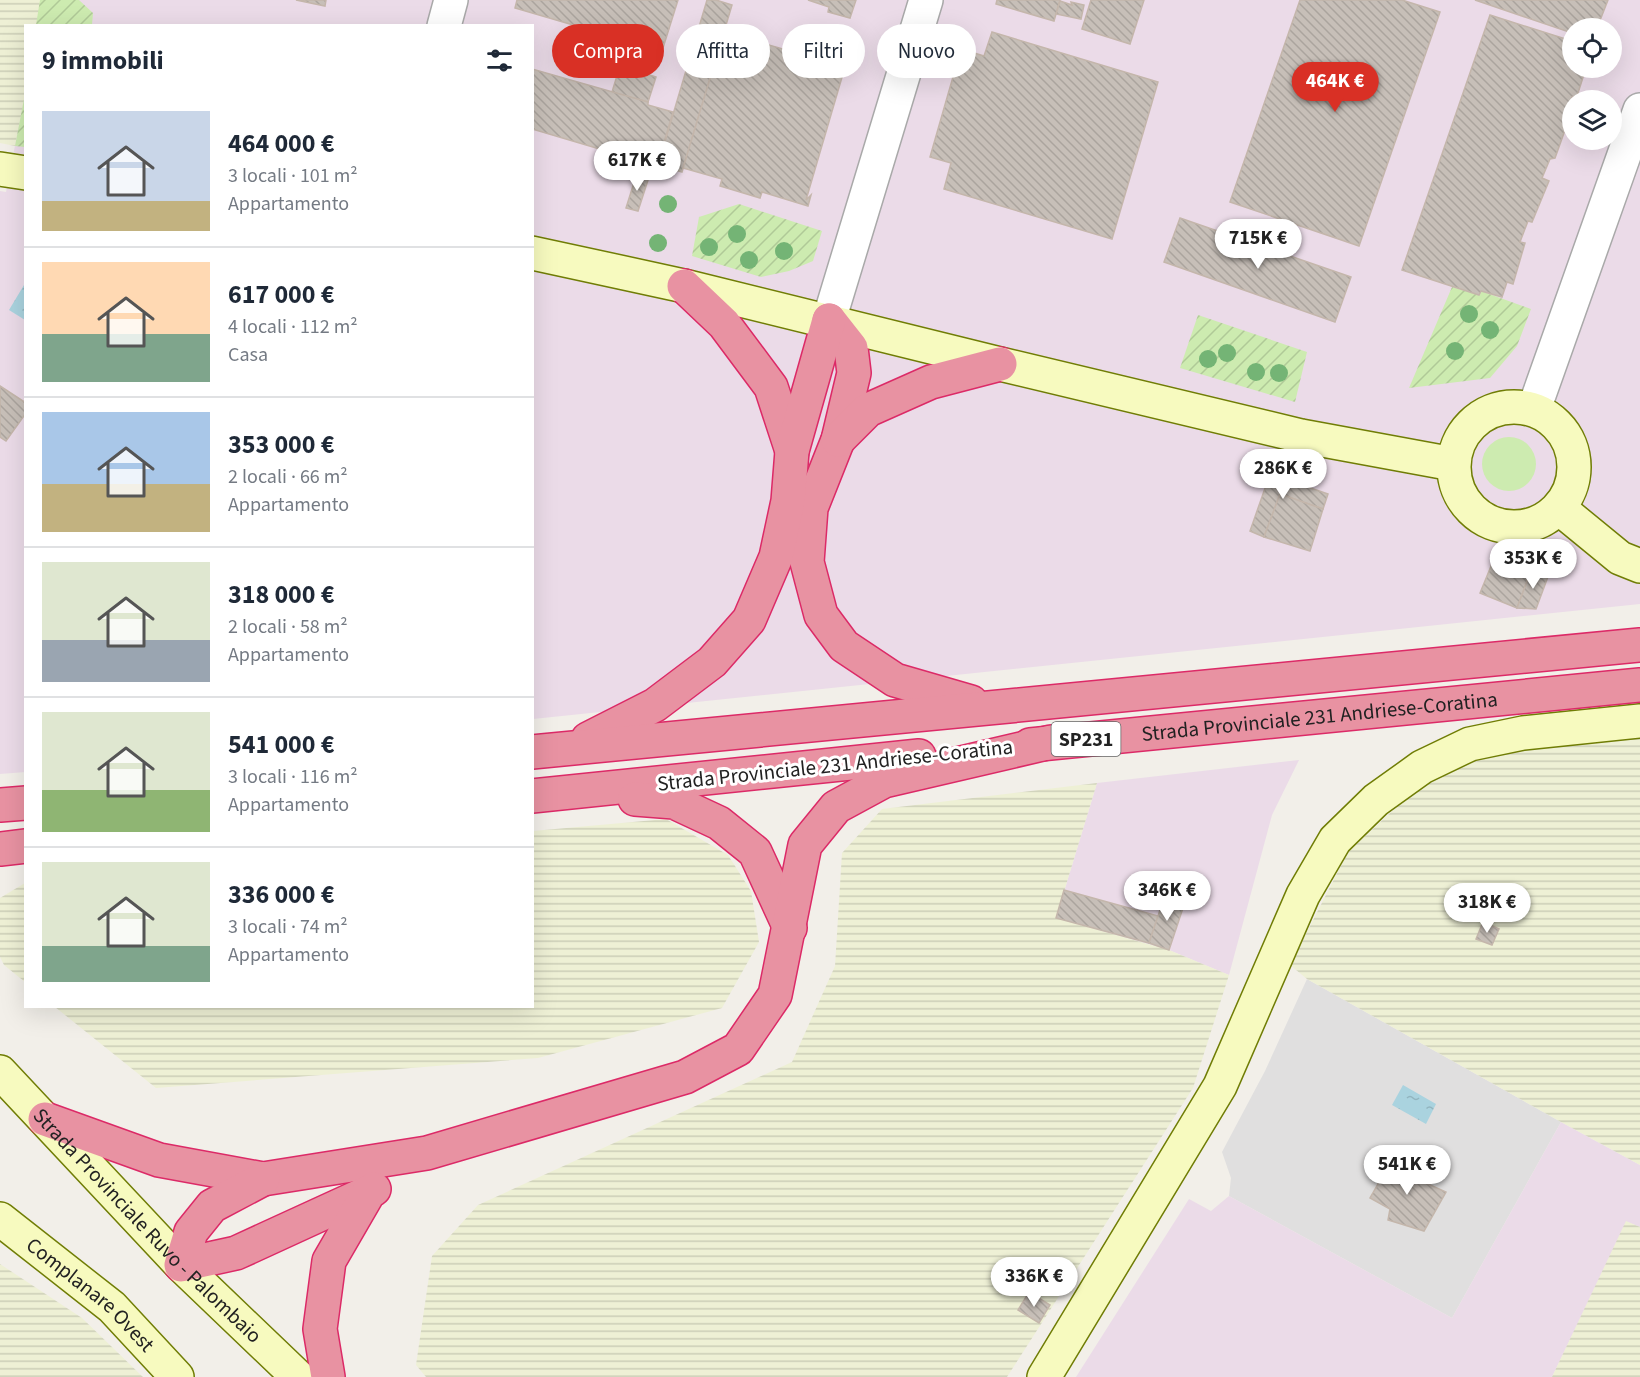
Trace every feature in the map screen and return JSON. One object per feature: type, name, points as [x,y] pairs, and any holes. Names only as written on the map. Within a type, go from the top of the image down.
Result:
[{"type":"highway","points":[[684,286],[724,324],[771,387],[792,451]]},
{"type":"highway","points":[[829,320],[851,348],[854,373],[838,440],[811,508],[807,562],[821,615],[844,646],[895,680],[990,708]]},
{"type":"highway","points":[[570,748],[655,705],[712,662],[749,620],[776,557],[788,501],[792,451],[829,320]]},
{"type":"highway","points":[[838,440],[868,410],[931,382],[1000,364]]},
{"type":"highway","name":"Strada Provinciale 231 Andriese-Coratina","points":[[534,752],[1640,645]]},
{"type":"highway","name":"Strada Provinciale 231 Andriese-Coratina","points":[[542,795],[1640,684]]},
{"type":"highway","points":[[181,1265],[191,1232],[212,1206],[263,1179],[427,1153],[685,1077],[738,1049],[776,995],[805,845],[836,807],[884,781],[1051,742]]},
{"type":"highway","points":[[542,795],[674,802],[718,823],[754,852],[790,928]]},
{"type":"highway","points":[[0,805],[24,802]]},
{"type":"highway","points":[[0,849],[24,846]]},
{"type":"highway","points":[[45,1119],[159,1160],[263,1179]]},
{"type":"highway","points":[[181,1265],[236,1252],[369,1192],[427,1153]]},
{"type":"highway","points":[[328,1377],[320,1329],[329,1261],[369,1192]]},
{"type":"street","points":[[445,24],[451,0]]},
{"type":"street","points":[[829,320],[926,0]]},
{"type":"street","points":[[1534,410],[1640,110]]},
{"type":"street","points":[[0,169],[24,173]]},
{"type":"street","points":[[534,254],[829,320],[1000,364],[1302,436],[1453,464]]},
{"type":"street","points":[[1515,406],[1534,410],[1552,419],[1565,434],[1574,452],[1575,472],[1570,491],[1559,508],[1542,521],[1522,527],[1501,526],[1481,518],[1466,504],[1456,485],[1453,464],[1457,446],[1466,429],[1479,416],[1497,409],[1515,406]]},
{"type":"street","points":[[1559,508],[1620,558],[1640,566]]},
{"type":"street","points":[[1044,1377],[1220,1086],[1303,895],[1335,840],[1376,800],[1422,767],[1470,744],[1523,733],[1640,721]]},
{"type":"street","name":"Strada Provinciale Ruvo - Palombaio","points":[[0,1072],[181,1265],[298,1377]]},
{"type":"street","name":"Complanare Ovest","points":[[0,1219],[112,1307],[177,1377]]},
{"type":"shaded area","points":[[40,0],[1640,0],[1640,604],[534,719],[534,24],[36,24]]},
{"type":"shaded area","points":[[24,99],[24,772],[0,774],[0,191],[6,192]]},
{"type":"shaded area","points":[[1299,760],[1272,815],[1229,975],[1169,950],[1056,918],[1097,783]]},
{"type":"shaded area","points":[[1307,979],[1561,1122],[1452,1318],[1229,1196],[1231,1178],[1222,1152],[1265,1071]]},
{"type":"shaded area","points":[[1561,1122],[1640,1165],[1640,1227],[1627,1222],[1552,1377],[1076,1377],[1189,1199],[1211,1211],[1229,1196],[1452,1318]]},
{"type":"green space","points":[[0,0],[41,0],[37,24],[24,24],[24,101],[15,146],[0,143]]},
{"type":"green space","points":[[40,0],[79,0],[93,13],[92,24],[36,24]]},
{"type":"green space","points":[[24,99],[24,147],[15,146]]},
{"type":"green space","points":[[739,204],[822,231],[813,261],[789,271],[761,277],[692,256],[699,217]]},
{"type":"green space","points":[[1452,287],[1479,295],[1481,291],[1531,309],[1517,346],[1490,378],[1409,388]]},
{"type":"green space","points":[[1198,315],[1307,352],[1295,402],[1180,368]]},
{"type":"green space","points":[[1504,437],[1514,437],[1524,441],[1532,449],[1536,464],[1532,479],[1524,487],[1514,491],[1504,491],[1494,487],[1486,479],[1482,469],[1482,459],[1486,449],[1494,441]]},
{"type":"green space","points":[[1640,737],[1640,1165],[1307,979],[1290,965],[1348,852],[1429,777],[1479,759],[1530,747]]},
{"type":"green space","points":[[1097,783],[1056,918],[1169,950],[1229,975],[1193,1088],[1007,1377],[426,1377],[416,1365],[432,1256],[478,1205],[792,1062],[835,966],[842,853],[882,809]]},
{"type":"green space","points":[[666,819],[728,855],[751,891],[759,942],[722,1008],[538,1058],[156,1088],[56,1008],[534,1008],[534,831]]},
{"type":"green space","points":[[24,884],[24,981],[4,965],[0,957],[0,898]]},
{"type":"green space","points":[[1626,1221],[1640,1227],[1640,1377],[1552,1377]]},
{"type":"green space","points":[[0,1264],[82,1318],[143,1377],[0,1377]]},
{"type":"water","points":[[24,285],[24,319],[9,310]]},
{"type":"water","points":[[1403,1085],[1436,1104],[1426,1124],[1392,1105]]},
{"type":"building","points":[[296,0],[326,0],[325,6]]},
{"type":"building","points":[[517,0],[678,0],[664,45],[664,24],[570,24],[515,8]]},
{"type":"building","points":[[707,0],[732,5],[726,24],[700,24]]},
{"type":"building","points":[[808,0],[856,0],[850,18],[828,12],[829,7]]},
{"type":"building","points":[[997,0],[1060,0],[1054,21],[996,4]]},
{"type":"building","points":[[1091,0],[1144,0],[1130,44],[1082,29]]},
{"type":"building","points":[[1300,0],[1402,0],[1440,12],[1359,246],[1230,202]]},
{"type":"building","points":[[1475,0],[1608,0],[1601,18],[1562,18],[1562,30]]},
{"type":"building","points":[[1060,1],[1072,5],[1071,2],[1084,5],[1081,19],[1056,14]]},
{"type":"building","points":[[1490,15],[1562,38],[1562,78],[1583,78],[1579,90],[1562,90],[1562,138],[1555,158],[1550,159],[1542,178],[1549,181],[1532,222],[1528,221],[1520,242],[1525,243],[1513,284],[1507,282],[1502,297],[1481,291],[1479,295],[1402,270]]},
{"type":"building","points":[[992,32],[1158,82],[1112,239],[944,189],[951,163],[930,157],[953,78],[976,78],[976,54],[984,56]]},
{"type":"building","points":[[770,45],[782,49],[782,78],[842,78],[806,200],[811,195],[808,206],[762,192],[760,198],[720,186],[722,179],[683,168],[710,78],[770,78]]},
{"type":"building","points":[[534,70],[552,75],[552,78],[564,78],[648,102],[648,105],[673,112],[657,166],[534,130]]},
{"type":"building","points":[[616,78],[656,78],[648,102],[612,92]]},
{"type":"building","points":[[684,78],[710,78],[682,172],[658,165]]},
{"type":"building","points":[[637,173],[649,177],[638,211],[626,208]]},
{"type":"building","points":[[1180,218],[1351,277],[1335,322],[1164,262]]},
{"type":"building","points":[[0,386],[24,402],[24,416],[6,441],[0,437]]},
{"type":"building","points":[[1270,474],[1328,494],[1323,509],[1280,494],[1264,537],[1250,531]]},
{"type":"building","points":[[1280,494],[1323,509],[1310,551],[1264,537]]},
{"type":"building","points":[[1496,554],[1532,568],[1517,608],[1480,593]]},
{"type":"building","points":[[1532,568],[1549,574],[1536,609],[1517,608]]},
{"type":"building","points":[[1064,890],[1158,916],[1149,943],[1056,918]]},
{"type":"building","points":[[1152,890],[1165,895],[1161,908],[1147,904]]},
{"type":"building","points":[[1165,895],[1185,902],[1169,950],[1149,943]]},
{"type":"building","points":[[1483,922],[1499,929],[1492,945],[1476,939]]},
{"type":"building","points":[[1394,1156],[1420,1170],[1417,1179],[1446,1192],[1424,1231],[1388,1220],[1390,1209],[1370,1198]]},
{"type":"building","points":[[1029,1292],[1050,1305],[1039,1323],[1018,1310]]}]
